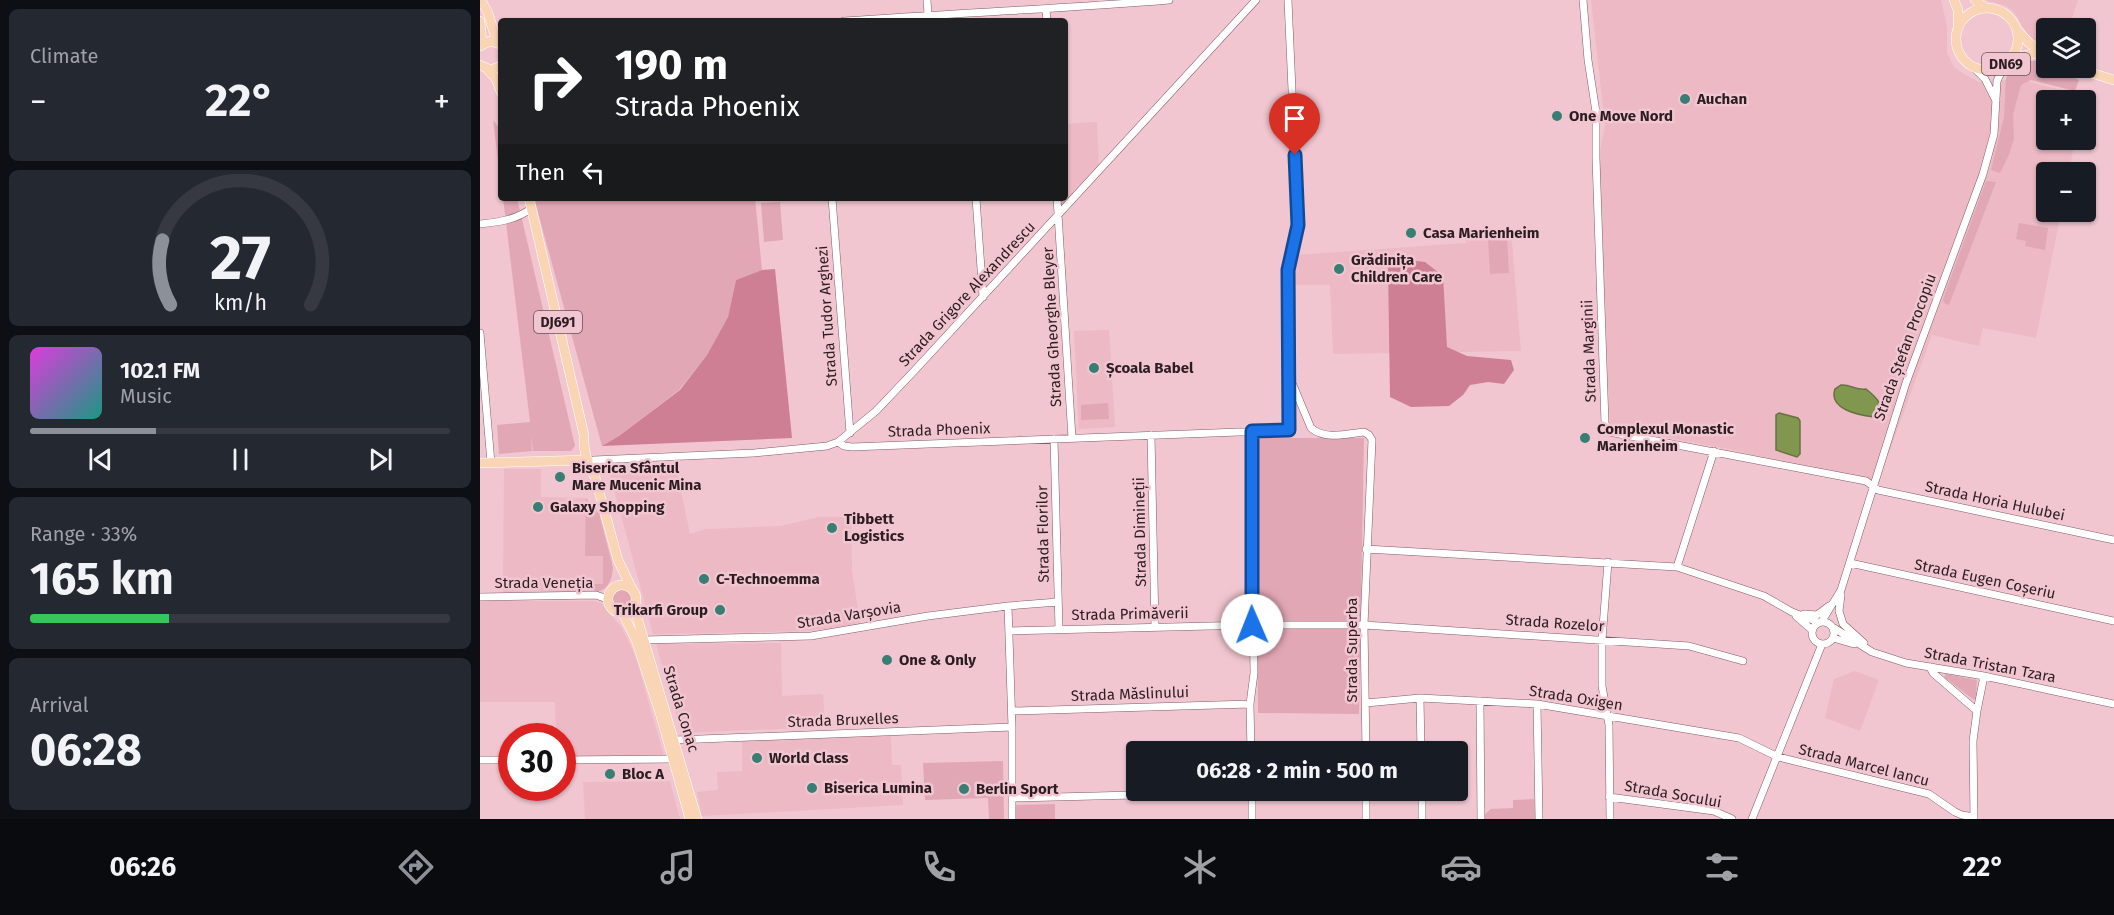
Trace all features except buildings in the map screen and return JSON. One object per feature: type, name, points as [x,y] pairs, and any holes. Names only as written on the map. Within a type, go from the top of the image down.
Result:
[{"type":"main road","name":"DN69","points":[[1954,0],[1958,10],[1956,39],[1961,55],[1973,67],[1994,70],[2026,55],[2036,54]]},
{"type":"main road","name":"DN69","points":[[1976,0],[1986,9],[1995,9],[2004,13],[2017,30],[2036,47]]},
{"type":"main road","points":[[481,4],[488,13],[498,41]]},
{"type":"main road","points":[[1958,30],[1968,15],[1986,9]]},
{"type":"main road","points":[[480,21],[480,45],[488,41],[498,44]]},
{"type":"main road","name":"DN69","points":[[2007,63],[2018,46],[2017,30]]},
{"type":"main road","points":[[484,67],[498,84]]},
{"type":"main road","points":[[2096,75],[2114,80]]},
{"type":"main road","name":"DJ691","points":[[530,201],[584,435],[584,445],[591,460],[618,560],[636,598],[634,608]]},
{"type":"main road","points":[[480,463],[591,460]]},
{"type":"main road","name":"DJ691","points":[[608,599],[615,586],[618,560]]},
{"type":"main road","points":[[615,586],[624,585],[632,589]]},
{"type":"main road","points":[[608,599],[609,606],[614,611],[623,614],[634,608]]},
{"type":"main road","name":"Strada Conac","points":[[634,608],[698,819]]},
{"type":"main road","name":"Strada Conac","points":[[623,614],[636,640],[674,759],[690,819]]},
{"type":"street","points":[[927,0],[928,15]]},
{"type":"street","points":[[886,18],[928,15],[963,17],[1169,0]]},
{"type":"street","name":"Strada Grigore Alexandrescu","points":[[838,442],[876,411],[1256,0]]},
{"type":"street","points":[[1288,0],[1298,225],[1288,270],[1288,380]]},
{"type":"street","name":"Strada Marginii","points":[[1583,0],[1597,131],[1606,428],[1614,433],[1866,481],[1872,486]]},
{"type":"street","points":[[1046,10],[1047,18]]},
{"type":"street","name":"Strada Ștefan Procopiu","points":[[1820,622],[1841,590],[1905,382],[1983,174],[1994,134],[1997,81],[2007,63]]},
{"type":"street","points":[[1973,67],[1985,79],[1997,103]]},
{"type":"street","name":"Strada Tudor Arghezi","points":[[832,201],[850,433]]},
{"type":"street","points":[[976,201],[983,297]]},
{"type":"street","name":"Strada Gheorghe Bleyer","points":[[1057,201],[1072,438]]},
{"type":"street","points":[[480,224],[508,221],[523,215],[532,208]]},
{"type":"street","points":[[480,333],[491,463]]},
{"type":"street","name":"Strada Phoenix","points":[[591,460],[812,449],[838,442],[852,447],[1289,430],[1288,380]]},
{"type":"street","name":"Strada Superba","points":[[1288,380],[1293,385],[1311,428],[1328,435],[1364,432],[1371,437],[1364,625],[1366,741]]},
{"type":"street","points":[[1251,741],[1250,704],[1254,673],[1252,431]]},
{"type":"street","name":"Strada Dimineții","points":[[1151,435],[1155,627]]},
{"type":"street","name":"Strada Florilor","points":[[1054,439],[1059,629]]},
{"type":"street","points":[[1677,567],[1714,451]]},
{"type":"street","name":"Strada Horia Hulubei","points":[[1872,486],[1878,490],[2114,540]]},
{"type":"street","points":[[1366,549],[1677,567],[1764,596],[1792,612],[1833,627],[1833,638],[1828,643],[1819,642]]},
{"type":"street","points":[[1608,562],[1602,640],[1602,686],[1609,735],[1610,819]]},
{"type":"street","name":"Strada Eugen Coșeriu","points":[[1850,564],[2114,621]]},
{"type":"street","points":[[1792,612],[1811,615],[1822,612],[1841,590]]},
{"type":"street","points":[[1841,590],[1839,611],[1843,624],[1872,652]]},
{"type":"street","name":"Strada Veneția","points":[[480,597],[596,596],[608,599]]},
{"type":"street","name":"Strada Ștefan Procopiu","points":[[1833,627],[1836,600]]},
{"type":"street","name":"Strada Varșovia","points":[[644,640],[811,636],[1008,606],[1058,603]]},
{"type":"street","points":[[1008,606],[1012,711],[1012,819]]},
{"type":"street","points":[[1752,819],[1778,757],[1816,656],[1819,642],[1812,630],[1792,612]]},
{"type":"street","points":[[1812,630],[1820,622]]},
{"type":"street","name":"Strada Primăverii","points":[[1009,631],[1252,625],[1364,625]]},
{"type":"street","name":"Strada Rozelor","points":[[1364,625],[1689,646],[1743,662]]},
{"type":"street","name":"Strada Tristan Tzara","points":[[1833,627],[1872,652],[1906,663],[1984,676],[2114,704]]},
{"type":"street","name":"Strada Tristan Tzara","points":[[1833,638],[1862,647]]},
{"type":"street","points":[[1930,667],[1933,673],[1977,711]]},
{"type":"street","points":[[1974,818],[1973,741],[1984,676]]},
{"type":"street","points":[[1420,698],[1421,741]]},
{"type":"street","name":"Strada Oxigen","points":[[1366,703],[1420,698],[1537,704],[1738,738],[1778,757]]},
{"type":"street","points":[[1480,701],[1481,818]]},
{"type":"street","name":"Strada Măslinului","points":[[1012,711],[1250,704]]},
{"type":"street","points":[[1537,704],[1539,819]]},
{"type":"street","name":"Strada Bruxelles","points":[[675,740],[1012,727]]},
{"type":"street","name":"Strada Marcel Iancu","points":[[1778,757],[1929,794],[1955,812],[1974,818]]},
{"type":"street","points":[[576,760],[674,759]]},
{"type":"street","points":[[480,760],[498,760]]},
{"type":"street","points":[[1012,798],[1126,795]]},
{"type":"street","name":"Strada Socului","points":[[1609,797],[1714,811],[1732,819]]},
{"type":"street","points":[[1252,801],[1252,819]]},
{"type":"street","points":[[1366,801],[1366,819]]},
{"type":"street","points":[[1422,801],[1422,819]]},
{"type":"shaded area","points":[[1591,0],[1941,0],[1947,26],[1947,53],[1954,67],[1979,82],[2018,79],[2061,90],[2036,90],[2036,150],[2073,150],[2071,162],[2036,162],[2036,222],[2059,222],[2036,338],[1983,328],[1979,346],[1932,335],[1878,483],[1723,448],[1610,427],[1599,156],[1605,125]]},
{"type":"shaded area","points":[[1986,0],[2078,0],[2072,18],[2036,18],[2036,41],[2029,37],[2014,12],[2007,6]]},
{"type":"shaded area","points":[[2028,61],[2035,61],[2036,78],[2079,80],[2075,90],[2031,80],[2021,85],[2013,115],[2014,139],[2000,173],[1991,170],[2004,117],[2006,78],[2013,67]]},
{"type":"shaded area","points":[[493,120],[498,126],[498,161]]},
{"type":"shaded area","points":[[1097,122],[1099,167],[1068,200],[1068,124]]},
{"type":"shaded area","points":[[1986,181],[1996,182],[1949,305],[1944,303],[1943,299]]},
{"type":"shaded area","points":[[503,201],[518,201],[575,446],[571,451],[533,451],[531,436],[532,451],[499,454],[497,425],[530,422]]},
{"type":"shaded area","points":[[535,201],[755,201],[762,270],[736,280],[728,317],[707,355],[679,390],[619,436],[602,446]]},
{"type":"shaded area","points":[[780,202],[783,240],[764,242],[761,203]]},
{"type":"shaded area","points":[[2019,223],[2048,228],[2045,250],[2025,246],[2026,241],[2016,239]]},
{"type":"shaded area","points":[[1511,230],[1521,351],[1333,354],[1330,285],[1295,285],[1296,255],[1466,243],[1467,232]]},
{"type":"shaded area","points":[[1507,238],[1509,273],[1490,274],[1488,240]]},
{"type":"shaded area","points":[[1398,259],[1425,262],[1443,276],[1447,347],[1467,356],[1511,360],[1514,370],[1504,384],[1488,382],[1470,385],[1463,395],[1449,406],[1411,407],[1390,397],[1388,267]]},
{"type":"shaded area","points":[[775,269],[792,438],[602,446],[680,390],[707,355],[728,317],[736,280],[762,270]]},
{"type":"shaded area","name":"Școala Babel","points":[[1109,330],[1115,427],[1079,429],[1074,331]]},
{"type":"shaded area","points":[[1841,385],[1866,389],[1879,402],[1878,413],[1874,417],[1867,416],[1853,413],[1840,406],[1834,396],[1835,389]]},
{"type":"shaded area","points":[[1108,403],[1109,419],[1081,420],[1081,405]]},
{"type":"shaded area","points":[[1779,413],[1798,418],[1800,421],[1800,454],[1797,457],[1776,450],[1776,415]]},
{"type":"shaded area","points":[[1256,438],[1364,438],[1359,714],[1258,713]]},
{"type":"shaded area","points":[[675,463],[690,534],[706,529],[781,526],[819,517],[851,517],[852,570],[860,624],[810,631],[653,634],[608,467]]},
{"type":"shaded area","points":[[504,469],[541,469],[541,497],[586,498],[599,513],[612,561],[612,576],[606,588],[593,593],[503,593]]},
{"type":"shaded area","points":[[586,498],[599,513],[613,568],[608,585],[593,593],[594,584],[603,584],[603,556],[585,556]]},
{"type":"shaded area","points":[[618,589],[626,589],[632,595],[632,603],[626,609],[618,609],[612,603],[612,595]]},
{"type":"shaded area","points":[[480,601],[594,601],[601,603],[622,628],[635,655],[664,756],[576,757],[576,723],[556,723],[555,702],[480,702]]},
{"type":"shaded area","points":[[781,643],[782,696],[823,694],[825,727],[681,733],[656,644]]},
{"type":"shaded area","points":[[1855,671],[1879,680],[1860,731],[1825,718],[1834,679]]},
{"type":"shaded area","points":[[1946,674],[1977,680],[1976,698],[1974,700],[1944,677]]},
{"type":"shaded area","points":[[891,733],[892,765],[901,765],[903,805],[702,816],[697,792],[718,790],[717,772],[742,771],[742,739]]},
{"type":"shaded area","name":"Berlin Sport","points":[[1003,761],[1004,819],[989,819],[988,798],[925,800],[923,763]]},
{"type":"shaded area","points":[[670,781],[680,819],[585,819],[583,782]]},
{"type":"shaded area","points":[[1534,799],[1535,819],[1484,819],[1484,815],[1491,809],[1513,808],[1513,800]]},
{"type":"shaded area","points":[[1055,804],[1055,819],[1015,819],[1015,805]]},
{"type":"place","name":"Auchan","points":[[1685,99]]},
{"type":"place","name":"One Move Nord","points":[[1557,116]]},
{"type":"place","name":"Casa Marienheim","points":[[1411,233]]},
{"type":"place","name":"Grădinița Children Care","points":[[1339,269]]},
{"type":"place","name":"Școala Babel","points":[[1094,368]]},
{"type":"place","name":"Complexul Monastic Marienheim","points":[[1585,438]]},
{"type":"place","name":"Biserica Sfântul Mare Mucenic Mina","points":[[560,477]]},
{"type":"place","name":"Galaxy Shopping","points":[[538,507]]},
{"type":"place","name":"Tibbett Logistics","points":[[832,528]]},
{"type":"place","name":"C-Technoemma","points":[[704,579]]},
{"type":"place","name":"Trikarfi Group","points":[[720,610]]},
{"type":"place","name":"One & Only","points":[[887,660]]},
{"type":"place","name":"World Class","points":[[757,758]]},
{"type":"place","name":"Bloc A","points":[[610,774]]},
{"type":"place","name":"Biserica Lumina","points":[[812,788]]},
{"type":"place","name":"Berlin Sport","points":[[964,789]]},
{"type":"route","points":[[1252,625],[1252,431],[1289,430],[1288,270],[1298,225],[1295,155]]}]
